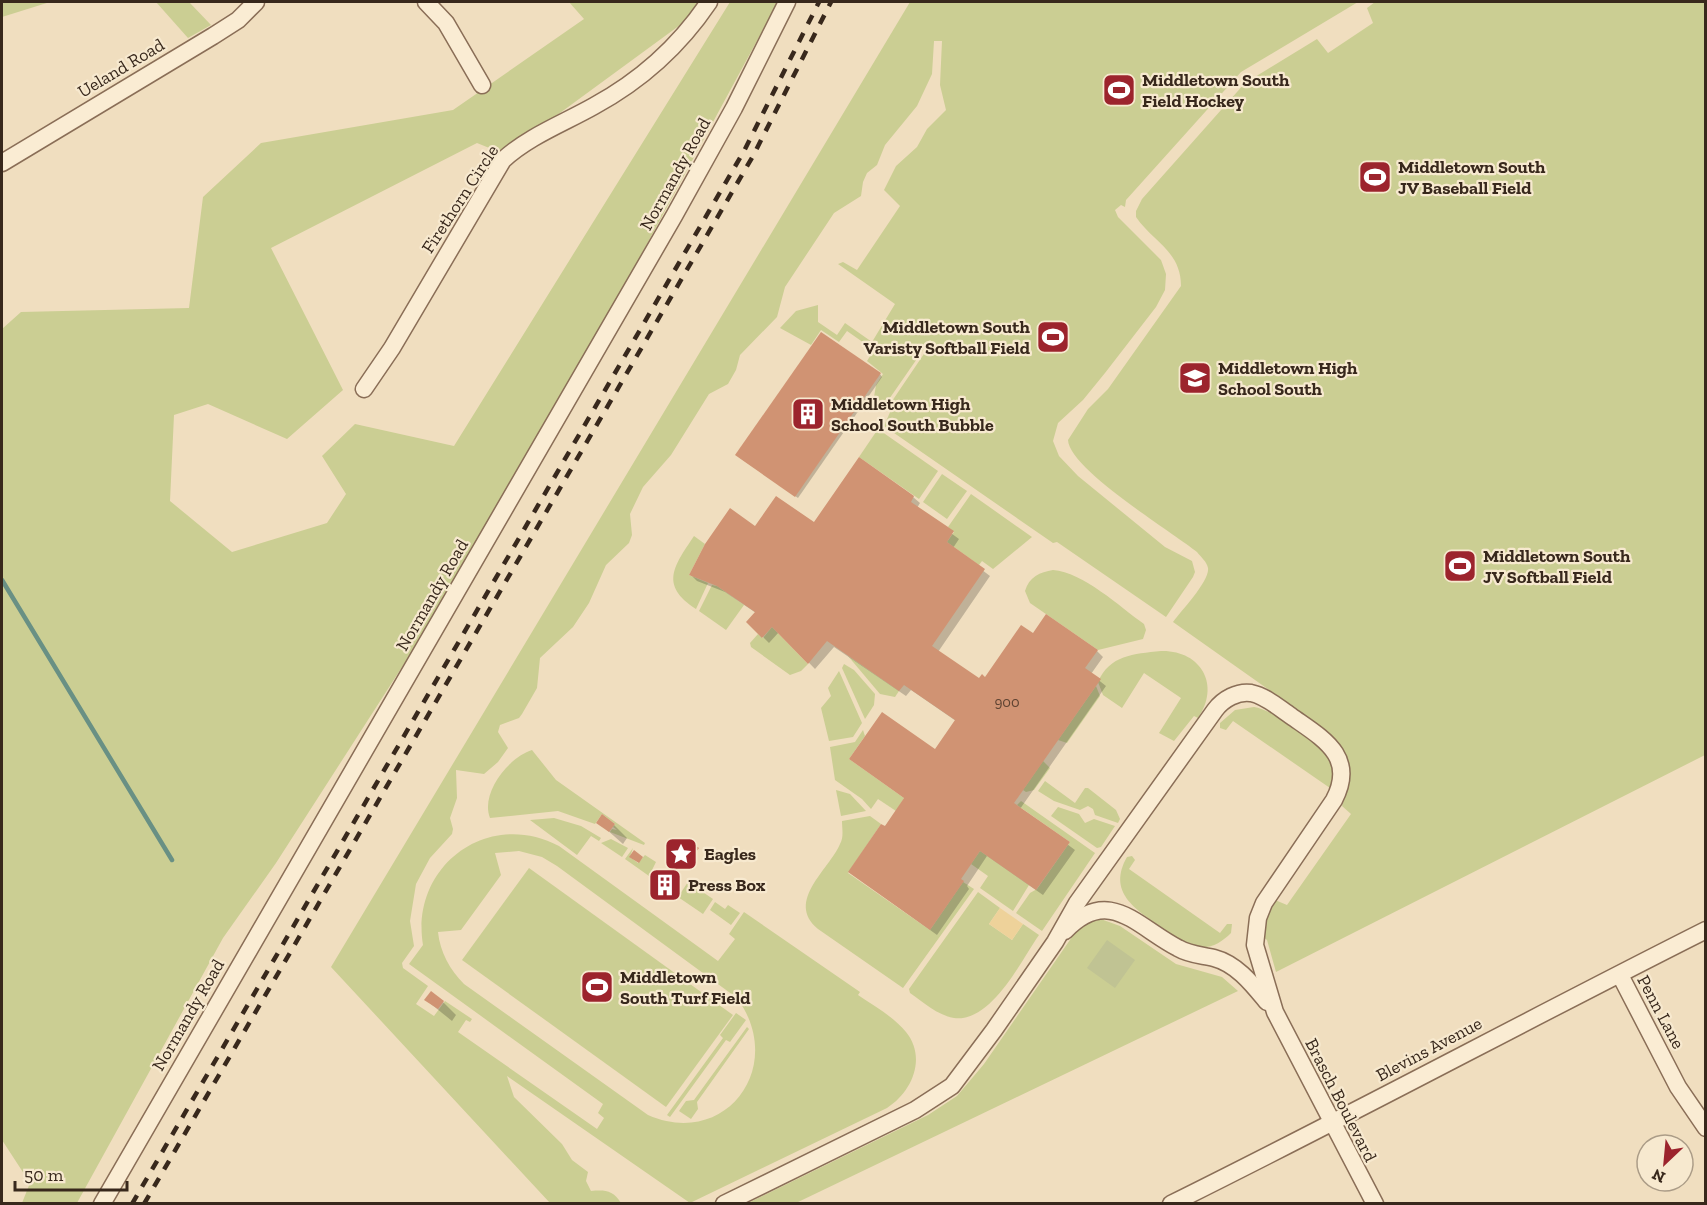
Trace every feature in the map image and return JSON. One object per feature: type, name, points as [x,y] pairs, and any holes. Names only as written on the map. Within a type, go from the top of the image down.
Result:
[{"type":"street","name":"Ueland Road","points":[[2,163],[213,36],[238,20],[256,2]]},
{"type":"street","points":[[426,2],[446,23],[482,85]]},
{"type":"street","name":"Firethorn Circle","points":[[364,389],[392,348],[503,160],[524,144],[617,93],[645,72],[673,47],[709,2]]},
{"type":"street","name":"Normandy Road","points":[[102,1203],[674,216],[734,108],[787,2]]},
{"type":"street","points":[[724,1203],[915,1110],[945,1092],[974,1058],[1055,942],[1097,874],[1217,706],[1239,694],[1258,695],[1325,740],[1338,757],[1342,774],[1334,800],[1269,894],[1258,918],[1256,953],[1275,1012]]},
{"type":"street","points":[[1055,942],[1069,927],[1092,912],[1106,909],[1119,912],[1139,921],[1181,950],[1215,958],[1233,968],[1248,980],[1275,1012]]},
{"type":"street","name":"Blevins Avenue","points":[[1171,1203],[1332,1124],[1490,1038],[1706,930]]},
{"type":"street","name":"Penn Lane","points":[[1620,975],[1682,1095],[1706,1128]]},
{"type":"street","name":"Brasch Boulevard","points":[[1275,1012],[1375,1203]]},
{"type":"green space","points":[[2,2],[50,2],[2,17]]},
{"type":"green space","points":[[156,2],[189,2],[211,25],[188,38]]},
{"type":"green space","points":[[569,2],[702,2],[706,6],[504,154],[477,143],[271,248],[343,390],[287,439],[208,404],[174,415],[170,501],[232,552],[327,523],[346,494],[322,456],[355,424],[454,446],[730,2],[778,2],[503,510],[276,863],[223,938],[77,1203],[22,1203],[30,1183],[2,1140],[2,329],[21,312],[189,308],[203,197],[261,143],[453,110],[584,19]]},
{"type":"green space","points":[[910,2],[1358,2],[1241,72],[1126,200],[1125,207],[1121,205],[1115,210],[1118,217],[1161,260],[1166,274],[1165,290],[1156,307],[1105,373],[1083,400],[1058,423],[1053,441],[1059,456],[1078,476],[1165,547],[1192,561],[1195,572],[1193,577],[1166,617],[1057,542],[1053,543],[884,426],[891,410],[888,407],[932,342],[930,340],[885,405],[874,397],[876,385],[883,374],[867,361],[874,350],[847,331],[839,342],[821,330],[811,345],[780,328],[796,311],[818,305],[818,322],[837,335],[845,323],[872,342],[895,304],[838,264],[843,262],[857,270],[900,206],[884,190],[896,166],[917,147],[927,129],[946,110],[940,85],[942,41],[934,41],[932,74],[917,106],[885,145],[877,165],[867,173],[861,196],[834,213],[785,287],[777,317],[740,355],[736,370],[728,384],[709,394],[671,455],[643,487],[630,514],[632,535],[629,543],[606,565],[589,603],[573,627],[540,658],[537,688],[522,714],[519,718],[500,725],[498,732],[508,748],[498,762],[484,774],[456,770],[457,798],[450,818],[452,834],[430,858],[416,884],[410,921],[414,946],[402,963],[403,968],[428,986],[416,1004],[434,1016],[445,1001],[472,1019],[470,1022],[466,1020],[458,1032],[597,1129],[604,1118],[598,1113],[603,1104],[409,964],[423,945],[422,917],[429,891],[441,869],[459,852],[481,840],[506,834],[532,836],[559,846],[718,961],[735,939],[729,934],[744,912],[860,992],[858,995],[896,1021],[912,1042],[916,1063],[914,1074],[910,1084],[896,1101],[887,1108],[690,1203],[507,1076],[514,1097],[562,1144],[572,1160],[588,1172],[586,1181],[591,1191],[608,1192],[621,1203],[550,1203],[331,967]],"holes":[[[519,851],[542,857],[737,998],[751,1024],[755,1050],[751,1074],[740,1095],[724,1111],[702,1121],[676,1123],[648,1115],[464,984],[454,973],[443,954],[438,932],[461,930],[501,875],[495,853]]]},
{"type":"green space","points":[[1375,2],[1705,2],[1705,755],[1276,972],[1267,940],[1263,937],[1265,920],[1275,900],[1287,905],[1351,814],[1342,806],[1348,783],[1344,754],[1332,736],[1323,728],[1173,622],[1204,580],[1208,568],[1206,564],[1197,552],[1124,499],[1085,467],[1073,452],[1068,440],[1088,409],[1108,389],[1181,286],[1180,274],[1171,255],[1136,217],[1136,211],[1142,199],[1245,83],[1317,39],[1328,53],[1373,23],[1367,8]]},
{"type":"green space","points":[[878,429],[938,471],[919,499],[859,457]]},
{"type":"green space","points":[[942,474],[967,491],[947,519],[923,502]]},
{"type":"green space","points":[[971,494],[1032,537],[993,569],[982,561],[979,565],[947,542],[954,532],[948,527]]},
{"type":"green space","points":[[694,536],[705,544],[689,575],[708,583],[696,609],[677,592],[674,583],[676,566]]},
{"type":"green space","points":[[1053,570],[1065,572],[1089,583],[1113,600],[1144,624],[1146,630],[1143,639],[1098,650],[1030,603],[1025,591],[1029,582],[1039,574]]},
{"type":"green space","points":[[712,585],[717,586],[744,605],[726,630],[699,611]]},
{"type":"green space","points":[[772,627],[808,664],[801,671],[790,675],[751,647],[750,643],[758,634],[763,638]]},
{"type":"green space","points":[[1161,651],[1187,656],[1203,672],[1207,682],[1208,693],[1205,706],[1198,718],[1194,716],[1174,741],[1159,733],[1181,698],[1144,673],[1122,708],[1103,695],[1098,682],[1109,666],[1116,661],[1132,655]]},
{"type":"green space","points":[[848,656],[899,691],[895,697],[880,694]]},
{"type":"green space","points":[[844,664],[854,670],[875,694],[874,705],[865,719],[842,668]]},
{"type":"green space","points":[[839,671],[862,723],[853,737],[829,741],[821,708],[831,696],[828,688]]},
{"type":"green space","points":[[1096,686],[1100,696],[1067,743],[1058,740]]},
{"type":"green space","points":[[1254,707],[1284,720],[1307,736],[1325,753],[1332,767],[1330,788],[1233,721],[1226,730],[1220,728],[1220,723],[1235,710]]},
{"type":"green space","points":[[863,730],[865,736],[849,759],[904,798],[896,811],[878,799],[871,809],[862,799],[835,780],[830,747],[855,742]]},
{"type":"green space","points":[[532,750],[556,780],[645,843],[644,845],[610,832],[612,829],[617,830],[613,827],[615,824],[602,814],[595,824],[558,811],[490,818],[489,798],[499,777],[514,760]]},
{"type":"green space","points":[[1043,761],[1050,768],[1034,790],[1026,792],[1023,790]]},
{"type":"green space","points":[[1045,781],[1075,803],[1085,788],[1088,788],[1116,810],[1120,819],[1118,823],[1095,815],[1093,809],[1088,806],[1080,810],[1054,801],[1038,791]]},
{"type":"green space","points":[[836,790],[850,794],[866,811],[841,816]]},
{"type":"green space","points":[[1021,801],[1095,853],[1042,931],[1016,913],[1030,893],[1037,889],[1070,842],[1017,805]]},
{"type":"green space","points":[[1058,807],[1079,814],[1085,823],[1094,819],[1115,826],[1101,847],[1097,848],[1051,816]]},
{"type":"green space","points":[[870,816],[881,824],[848,873],[930,930],[963,882],[974,889],[903,988],[818,929],[809,918],[806,908],[813,886],[841,841],[842,821]]},
{"type":"green space","points":[[554,818],[581,826],[601,838],[599,841],[591,836],[577,855],[530,820]]},
{"type":"green space","points":[[611,839],[628,848],[622,857],[601,843]]},
{"type":"green space","points":[[633,848],[630,857],[638,863],[645,855],[656,862],[649,876],[625,859]]},
{"type":"green space","points":[[980,851],[1029,885],[1013,911],[980,888],[988,876],[971,864]]},
{"type":"green space","points":[[1132,856],[1135,860],[1129,869],[1220,933],[1227,924],[1232,924],[1231,933],[1212,946],[1193,946],[1178,939],[1142,913],[1127,898],[1120,880],[1127,857]]},
{"type":"green space","name":"Middletown South Turf Field","points":[[529,868],[733,1015],[666,1107],[462,960]]},
{"type":"green space","points":[[688,882],[713,899],[703,914],[678,897]]},
{"type":"green space","points":[[978,892],[1000,908],[989,924],[1012,940],[1023,924],[1039,935],[1014,974],[992,1001],[968,1017],[954,1018],[930,1008],[910,993],[909,989]]},
{"type":"green space","points":[[715,902],[725,909],[728,905],[740,913],[731,925],[710,910]]},
{"type":"green space","points":[[1098,918],[1120,926],[1176,964],[1222,977],[1238,991],[796,1203],[746,1204],[928,1115],[957,1096],[984,1064],[1072,937],[1084,924]]},
{"type":"green space","points":[[1107,940],[1135,960],[1115,988],[1087,968]]},
{"type":"green space","points":[[736,1013],[746,1020],[730,1042],[726,1040],[670,1117],[667,1115],[723,1038],[720,1035]]},
{"type":"green space","points":[[747,1027],[749,1029],[697,1102],[698,1109],[691,1119],[679,1111],[686,1101],[694,1100]]},
{"type":"sand","points":[[1000,908],[1023,924],[1012,940],[989,924]]},
{"type":"building","name":"Middletown High School South Bubble","points":[[821,332],[881,373],[795,497],[735,455]]},
{"type":"building","points":[[859,457],[914,496],[911,502],[954,531],[947,542],[985,569],[932,646],[979,678],[982,674],[985,677],[1021,625],[1033,633],[1046,614],[1098,650],[1085,668],[1101,679],[1014,803],[1070,842],[1036,890],[980,851],[961,879],[964,881],[930,930],[848,872],[881,824],[885,826],[904,798],[849,759],[882,712],[935,749],[955,720],[904,685],[899,691],[827,641],[808,664],[772,627],[762,638],[746,622],[755,612],[717,586],[689,575],[705,544],[730,508],[755,526],[776,496],[814,522]]},
{"type":"building","points":[[602,814],[615,824],[609,832],[596,823]]},
{"type":"building","points":[[690,842],[699,848],[696,852],[687,846]]},
{"type":"building","points":[[634,850],[643,857],[639,863],[629,857]]},
{"type":"building","name":"Press Box","points":[[659,876],[676,888],[672,894],[654,882]]},
{"type":"building","points":[[431,991],[444,1001],[438,1009],[424,1000]]},
{"type":"waterway","points":[[2,580],[172,860]]},
{"type":"railway","points":[[132,1204],[744,151],[819,2]]},
{"type":"railway","points":[[144,1204],[753,156],[831,2]]},
{"type":"place","name":"Middletown South Field Hockey","points":[[1119,90]]},
{"type":"place","name":"Middletown South JV Baseball Field","points":[[1375,177]]},
{"type":"place","name":"Middletown South Varisty Softball Field","points":[[1053,337]]},
{"type":"place","name":"Middletown High School South","points":[[1195,378]]},
{"type":"place","name":"Middletown High School South Bubble","points":[[808,414]]},
{"type":"place","name":"Middletown South JV Softball Field","points":[[1460,566]]},
{"type":"place","name":"Eagles","points":[[681,854]]},
{"type":"place","name":"Press Box","points":[[665,885]]},
{"type":"place","name":"Middletown South Turf Field","points":[[597,987]]}]
